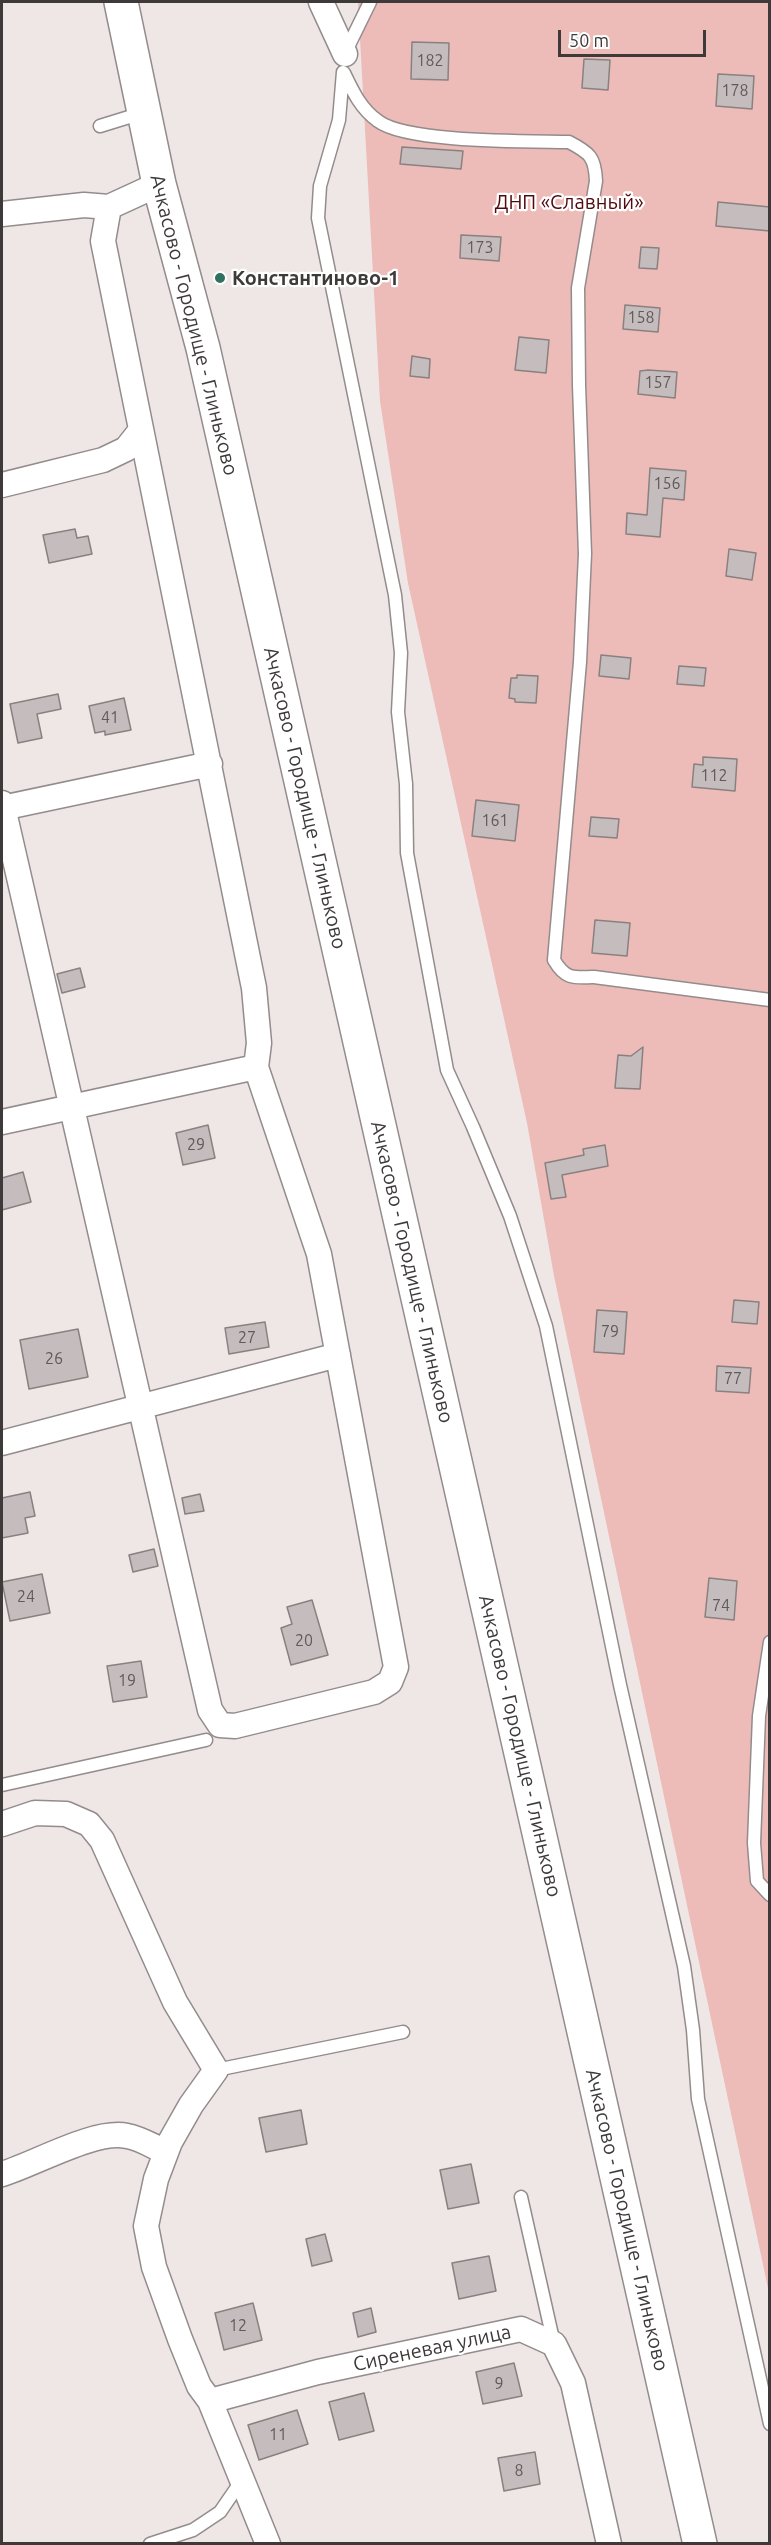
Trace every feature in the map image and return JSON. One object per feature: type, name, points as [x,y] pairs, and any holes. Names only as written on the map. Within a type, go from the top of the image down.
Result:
[{"type":"street","name":"Ачкасово - Городище - Глиньково","points":[[121,2],[159,184],[206,360],[700,2544]]},
{"type":"street","points":[[321,2],[344,63]]},
{"type":"street","points":[[2,214],[84,205],[109,207],[159,184]]},
{"type":"street","points":[[109,207],[103,242],[210,765],[254,988],[259,1043],[256,1066],[319,1254],[396,1667],[390,1682],[374,1692],[235,1726],[220,1725],[210,1710],[2,806],[210,765]]},
{"type":"street","points":[[2,485],[103,460],[126,449],[141,430]]},
{"type":"street","points":[[2,1122],[70,1109],[256,1066]]},
{"type":"street","points":[[2,1443],[338,1355]]},
{"type":"street","points":[[2,1824],[34,1813],[66,1814],[89,1824],[102,1840],[175,2002],[216,2070],[191,2105],[166,2152],[156,2179],[146,2226],[154,2267],[180,2339],[199,2386],[210,2401],[268,2544]]},
{"type":"street","points":[[2,2174],[97,2137],[127,2136],[166,2152]]},
{"type":"street","name":"Сиреневая улица","points":[[210,2401],[318,2372],[520,2329],[554,2344]]},
{"type":"street","points":[[554,2344],[573,2383],[609,2544]]},
{"type":"lane","points":[[370,2],[344,63],[339,120],[320,186],[318,218],[395,595],[401,653],[398,712],[405,784],[407,853],[447,1070],[510,1216],[546,1326],[620,1685],[684,1966],[693,2030],[698,2099],[770,2424]]},
{"type":"lane","points":[[344,63],[356,99],[379,122],[411,134],[569,142],[586,151],[595,164],[596,181],[578,288],[585,554],[580,674],[554,960],[561,972],[575,978],[594,977],[770,1000]]},
{"type":"lane","points":[[100,126],[143,113]]},
{"type":"lane","points":[[770,1642],[759,1716],[754,1843],[757,1881],[770,1895]]},
{"type":"lane","points":[[2,1785],[206,1740]]},
{"type":"lane","points":[[216,2070],[403,2032]]},
{"type":"lane","points":[[522,2197],[554,2344]]},
{"type":"lane","points":[[150,2544],[193,2530],[219,2512],[242,2479]]},
{"type":"green space","name":"ДНП «Славный»","points":[[358,2],[769,2],[769,2293],[554,1276],[527,1123],[408,583],[380,401]]},
{"type":"building","points":[[412,42],[449,43],[448,80],[411,79]]},
{"type":"building","points":[[584,59],[610,60],[608,90],[582,88]]},
{"type":"building","points":[[718,74],[754,76],[752,109],[716,106]]},
{"type":"building","points":[[402,147],[463,151],[461,169],[400,164]]},
{"type":"building","points":[[718,202],[770,207],[770,231],[716,226]]},
{"type":"building","points":[[461,235],[501,237],[499,261],[460,258]]},
{"type":"building","points":[[641,247],[659,248],[657,269],[639,268]]},
{"type":"building","points":[[625,305],[660,308],[658,332],[623,329]]},
{"type":"building","points":[[519,337],[549,340],[546,373],[515,370]]},
{"type":"building","points":[[412,356],[430,359],[429,378],[410,376]]},
{"type":"building","points":[[640,371],[677,372],[675,398],[638,394]]},
{"type":"building","points":[[650,468],[686,471],[684,500],[663,498],[660,537],[626,534],[627,513],[647,515]]},
{"type":"building","points":[[75,529],[77,538],[88,536],[92,554],[49,563],[43,535]]},
{"type":"building","points":[[729,549],[756,553],[752,580],[726,576]]},
{"type":"building","points":[[601,655],[631,658],[629,679],[599,676]]},
{"type":"building","points":[[679,666],[706,668],[704,686],[677,684]]},
{"type":"building","points":[[517,675],[538,676],[536,703],[515,702],[515,699],[509,698],[511,678],[517,678]]},
{"type":"building","points":[[58,694],[61,709],[37,714],[42,738],[18,743],[10,704]]},
{"type":"building","points":[[124,698],[131,730],[105,735],[105,731],[95,733],[89,706]]},
{"type":"building","points":[[703,757],[737,759],[735,791],[692,787],[694,764],[703,765]]},
{"type":"building","points":[[476,800],[519,805],[515,841],[472,836]]},
{"type":"building","points":[[591,817],[619,819],[617,838],[589,836]]},
{"type":"building","points":[[595,920],[630,923],[627,956],[592,953]]},
{"type":"building","points":[[80,968],[85,987],[62,993],[57,974]]},
{"type":"building","points":[[643,1047],[640,1089],[615,1088],[618,1055],[631,1056]]},
{"type":"building","points":[[208,1125],[215,1158],[183,1165],[176,1133]]},
{"type":"building","points":[[605,1145],[608,1166],[562,1175],[566,1197],[551,1199],[545,1163],[584,1155],[583,1149]]},
{"type":"building","points":[[23,1172],[31,1202],[2,1210],[2,1178]]},
{"type":"building","points":[[734,1300],[759,1302],[757,1324],[732,1322]]},
{"type":"building","points":[[597,1310],[627,1312],[624,1354],[594,1352]]},
{"type":"building","points":[[265,1322],[269,1347],[229,1354],[225,1328]]},
{"type":"building","points":[[78,1329],[88,1377],[29,1389],[20,1340]]},
{"type":"building","points":[[717,1366],[751,1368],[749,1393],[716,1391]]},
{"type":"building","points":[[30,1492],[35,1516],[25,1518],[28,1533],[2,1538],[2,1498]]},
{"type":"building","points":[[200,1494],[204,1511],[185,1514],[182,1498]]},
{"type":"building","points":[[154,1549],[158,1566],[133,1572],[129,1555]]},
{"type":"building","points":[[42,1574],[50,1613],[10,1621],[2,1582]]},
{"type":"building","points":[[709,1578],[737,1581],[734,1620],[705,1617]]},
{"type":"building","points":[[312,1600],[328,1655],[291,1665],[281,1628],[292,1624],[287,1607]]},
{"type":"building","points":[[141,1661],[147,1697],[113,1702],[107,1666]]},
{"type":"building","points":[[301,2110],[307,2144],[266,2152],[259,2118]]},
{"type":"building","points":[[471,2164],[479,2203],[448,2209],[440,2170]]},
{"type":"building","points":[[325,2234],[332,2261],[312,2266],[306,2239]]},
{"type":"building","points":[[489,2256],[496,2291],[459,2299],[452,2263]]},
{"type":"building","points":[[253,2303],[262,2340],[224,2350],[215,2313]]},
{"type":"building","points":[[371,2308],[376,2332],[358,2337],[353,2313]]},
{"type":"building","points":[[514,2363],[522,2396],[483,2404],[476,2372]]},
{"type":"building","points":[[364,2393],[374,2431],[339,2440],[329,2402]]},
{"type":"building","points":[[297,2410],[308,2444],[259,2460],[248,2425]]},
{"type":"building","points":[[535,2452],[540,2484],[504,2491],[498,2458]]},
{"type":"place","name":"Константиново-1","points":[[220,278]]}]
